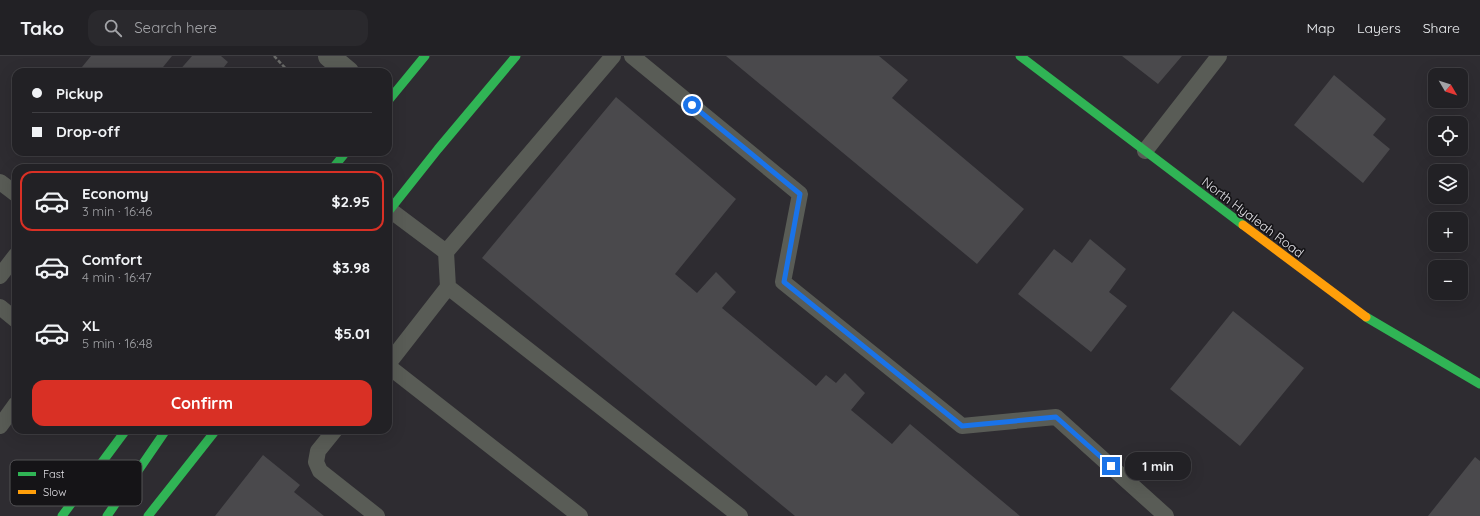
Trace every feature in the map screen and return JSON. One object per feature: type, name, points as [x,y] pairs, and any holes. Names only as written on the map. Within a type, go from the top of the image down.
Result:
[{"type":"main road","points":[[392,96],[425,56]]},
{"type":"main road","points":[[392,207],[438,149],[516,56]]},
{"type":"main road","name":"North Hyaleah Road","points":[[1020,56],[1364,317],[1480,384]]},
{"type":"main road","points":[[336,164],[343,156]]},
{"type":"main road","points":[[104,460],[123,434]]},
{"type":"main road","points":[[142,465],[163,434]]},
{"type":"main road","points":[[148,516],[213,434]]},
{"type":"main road","points":[[62,516],[69,506]]},
{"type":"main road","points":[[107,516],[114,506]]},
{"type":"street","points":[[330,56],[344,68]]},
{"type":"lane","points":[[392,360],[448,286],[446,252],[613,56]]},
{"type":"lane","points":[[632,56],[800,194],[784,282],[962,426],[1056,417],[1166,516]]},
{"type":"lane","points":[[1144,150],[1219,56]]},
{"type":"lane","points":[[0,182],[12,191]]},
{"type":"lane","points":[[392,213],[446,252]]},
{"type":"lane","points":[[0,276],[12,260]]},
{"type":"lane","points":[[448,286],[740,516]]},
{"type":"lane","points":[[0,307],[12,317]]},
{"type":"lane","points":[[392,368],[580,516]]},
{"type":"lane","points":[[0,426],[12,410]]},
{"type":"lane","points":[[332,434],[318,451],[316,462],[320,471],[377,516]]},
{"type":"path","points":[[274,56],[285,68]]},
{"type":"building","points":[[91,56],[172,56],[162,68],[82,67]]},
{"type":"building","points":[[192,56],[221,56],[228,62],[223,68],[182,68]]},
{"type":"building","points":[[726,56],[879,56],[908,80],[892,98],[1024,209],[977,264]]},
{"type":"building","points":[[1122,56],[1182,56],[1158,84]]},
{"type":"building","points":[[1334,75],[1386,119],[1373,135],[1390,149],[1363,183],[1294,125]]},
{"type":"building","points":[[616,97],[736,199],[675,274],[697,293],[716,272],[736,292],[722,308],[816,386],[826,375],[836,383],[845,373],[865,393],[851,410],[892,444],[910,424],[1020,516],[795,516],[482,258]]},
{"type":"building","points":[[1090,239],[1126,269],[1109,292],[1127,306],[1091,352],[1018,294],[1054,249],[1072,263]]},
{"type":"building","points":[[1233,311],[1304,368],[1240,446],[1170,389]]},
{"type":"building","points":[[263,455],[300,485],[294,492],[324,516],[215,516]]},
{"type":"building","points":[[1475,457],[1480,461],[1480,516],[1428,516]]},
{"type":"traffic: fast","points":[[392,96],[425,56]]},
{"type":"traffic: fast","points":[[392,207],[438,149],[516,56]]},
{"type":"traffic: fast","points":[[1020,56],[1243,225]]},
{"type":"traffic: fast","points":[[336,164],[343,156]]},
{"type":"traffic: fast","points":[[1366,317],[1480,384]]},
{"type":"traffic: fast","points":[[104,460],[123,434]]},
{"type":"traffic: fast","points":[[142,465],[163,434]]},
{"type":"traffic: fast","points":[[148,516],[213,434]]},
{"type":"traffic: fast","points":[[62,516],[69,506]]},
{"type":"traffic: fast","points":[[107,516],[114,506]]},
{"type":"traffic: slow","points":[[1243,225],[1366,317]]},
{"type":"route","points":[[692,105],[800,194],[784,282],[962,426],[1056,417],[1111,466]]}]
